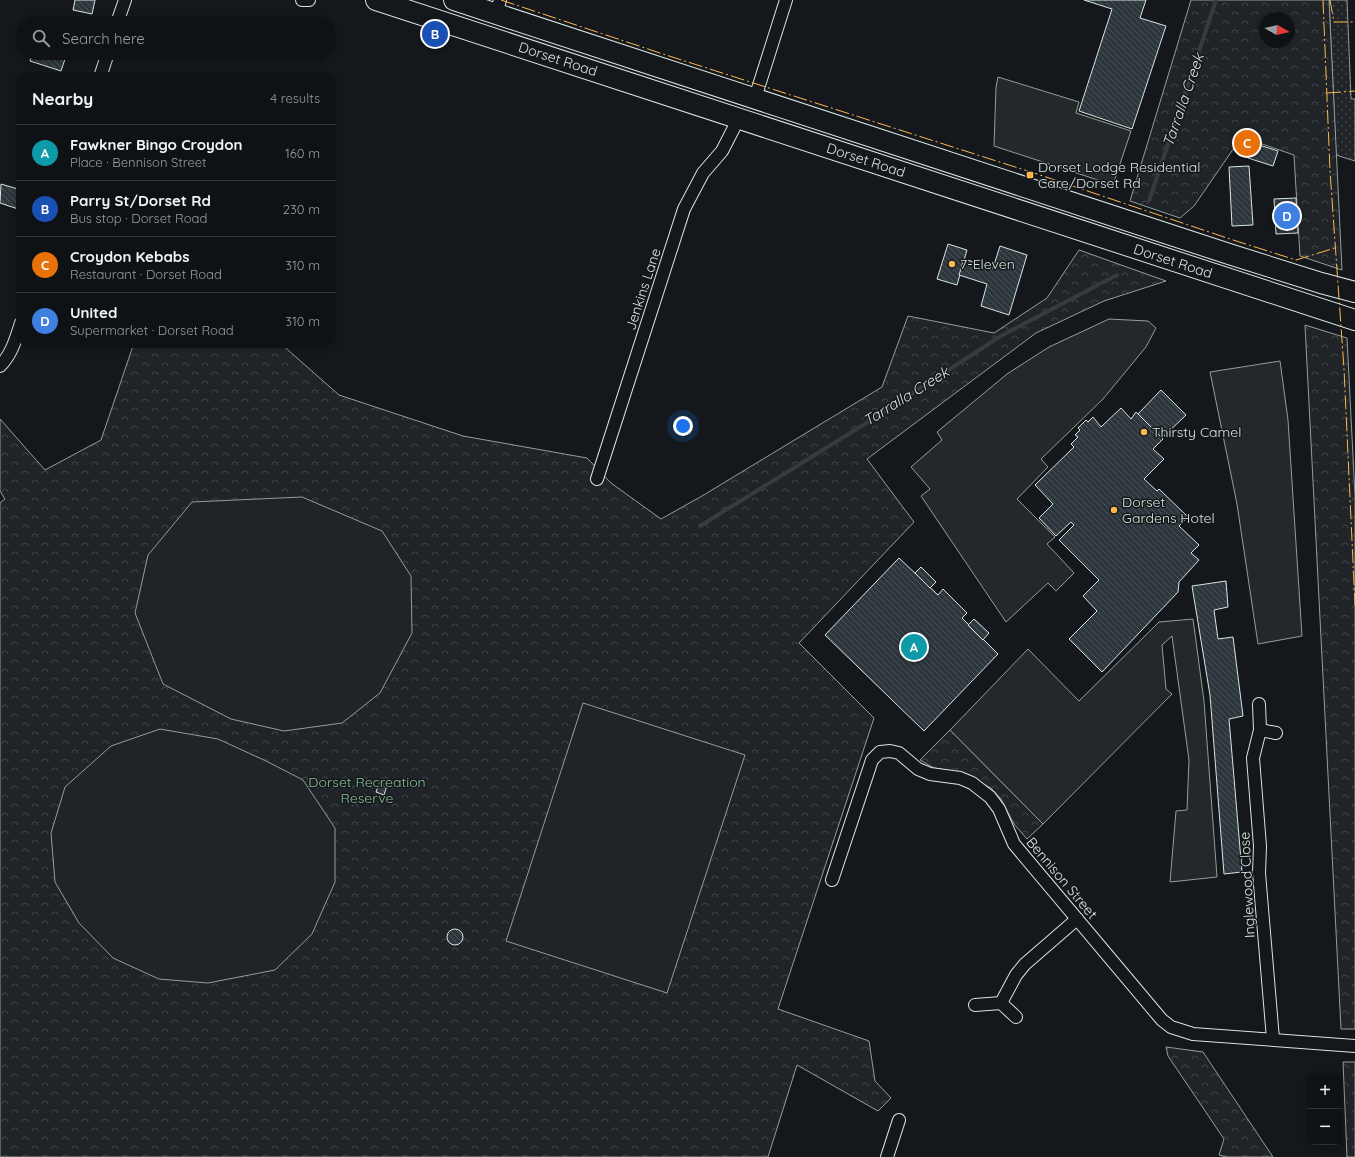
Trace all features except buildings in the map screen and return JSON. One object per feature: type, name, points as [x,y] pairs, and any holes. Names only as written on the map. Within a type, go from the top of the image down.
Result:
[{"type":"main road","name":"Dorset Road","points":[[376,0],[1355,320]]},
{"type":"main road","name":"Dorset Road","points":[[454,0],[498,7],[755,98],[1229,254],[1321,283],[1355,292]]},
{"type":"main road","points":[[738,118],[755,98]]},
{"type":"main road","points":[[974,195],[982,173]]},
{"type":"main road","points":[[1221,276],[1229,254]]},
{"type":"street","points":[[119,16],[125,0]]},
{"type":"street","points":[[302,0],[309,0]]},
{"type":"street","points":[[755,98],[786,0]]},
{"type":"street","points":[[102,72],[106,60]]},
{"type":"street","name":"Jenkins Lane","points":[[597,479],[684,209],[703,173],[722,150],[738,118]]},
{"type":"street","points":[[0,366],[11,352],[16,338]]},
{"type":"street","name":"Inglewood Close","points":[[1259,704],[1260,730],[1253,758],[1260,846],[1259,873],[1273,1039]]},
{"type":"street","points":[[1260,730],[1276,733]]},
{"type":"street","name":"Bennison Street","points":[[832,880],[872,760],[880,752],[890,750],[899,753],[918,769],[930,774],[960,778],[972,783],[990,797],[999,809],[1014,844],[1162,1020],[1171,1027],[1193,1034],[1355,1046]]},
{"type":"street","points":[[1001,1003],[1016,975],[1025,964],[1077,919]]},
{"type":"street","points":[[975,1004],[1001,1003],[1016,1017]]},
{"type":"street","points":[[887,1157],[899,1120]]},
{"type":"green space","points":[[1191,0],[1329,0],[1342,270],[1300,256],[1294,155],[1239,136],[1236,145],[1194,206],[1180,218],[1130,201]]},
{"type":"green space","points":[[1329,0],[1347,0],[1351,99],[1355,99],[1355,161],[1336,155]]},
{"type":"green space","name":"Dorset Recreation Reserve","points":[[1079,250],[1166,281],[1104,301],[1036,333],[867,459],[914,522],[799,643],[874,718],[778,1009],[869,1041],[875,1081],[891,1098],[878,1111],[797,1065],[768,1157],[0,1157],[0,503],[5,499],[0,491],[0,419],[45,470],[101,440],[132,348],[286,348],[339,395],[463,436],[587,458],[611,483],[661,519],[702,496],[882,387],[908,316],[994,333],[1047,298]]},
{"type":"green space","points":[[1305,325],[1347,338],[1355,496],[1355,1029],[1341,1029]]},
{"type":"green space","points":[[302,497],[382,531],[411,576],[412,633],[380,693],[342,723],[284,731],[231,719],[163,684],[135,613],[148,555],[192,502]]},
{"type":"green space","points":[[583,703],[745,755],[667,993],[506,941]]},
{"type":"green space","points":[[160,729],[218,739],[303,780],[335,828],[335,882],[312,934],[275,970],[208,983],[159,979],[113,958],[79,923],[55,882],[51,833],[65,787],[111,746]]},
{"type":"green space","points":[[950,730],[1043,824],[1027,839],[1014,824],[1001,799],[991,788],[959,772],[934,768],[920,760]]},
{"type":"green space","points":[[1166,1047],[1203,1052],[1273,1157],[1226,1157],[1219,1155],[1224,1139],[1168,1056]]},
{"type":"green space","points":[[1343,1062],[1355,1062],[1355,1157],[1347,1157]]},
{"type":"shaded area","points":[[998,77],[1079,102],[1076,113],[1131,131],[1113,185],[994,146],[996,87]]},
{"type":"shaded area","points":[[1109,319],[1148,321],[1156,328],[1146,347],[1103,399],[1041,459],[1048,467],[1017,499],[1055,537],[1047,544],[1074,573],[1056,591],[1048,583],[1006,622],[921,496],[930,489],[911,467],[942,440],[937,432],[1007,374],[1049,347]]},
{"type":"shaded area","points":[[1280,361],[1288,420],[1302,636],[1258,644],[1237,504],[1210,372]]},
{"type":"shaded area","points":[[1193,619],[1204,701],[1217,877],[1170,882],[1176,811],[1187,810],[1189,760],[1172,636],[1162,645],[1166,689],[1172,694],[1043,824],[950,730],[1028,649],[1079,701],[1159,622]]},
{"type":"waterway","name":"Tarralla Creek","points":[[1149,201],[1216,0]]},
{"type":"waterway","name":"Tarralla Creek","points":[[700,526],[868,422],[1001,336],[1117,275]]},
{"type":"power","points":[[501,0],[663,54],[1037,174],[1296,260],[1335,248]]},
{"type":"power","points":[[1323,0],[1330,171],[1344,369],[1355,605]]},
{"type":"power","points":[[1330,0],[1334,22],[1355,22]]},
{"type":"power","points":[[1327,93],[1355,91]]},
{"type":"place","name":"Parry St/Dorset Rd","points":[[435,34]]},
{"type":"place","name":"Croydon Kebabs","points":[[1247,143]]},
{"type":"place","name":"Dorset Lodge Residential Care/Dorset Rd","points":[[1030,175]]},
{"type":"place","name":"United","points":[[1287,216]]},
{"type":"place","name":"7-Eleven","points":[[952,264]]},
{"type":"place","name":"Thirsty Camel","points":[[1144,432]]},
{"type":"place","name":"Dorset Gardens Hotel","points":[[1114,510]]},
{"type":"place","name":"Fawkner Bingo Croydon","points":[[914,647]]}]
